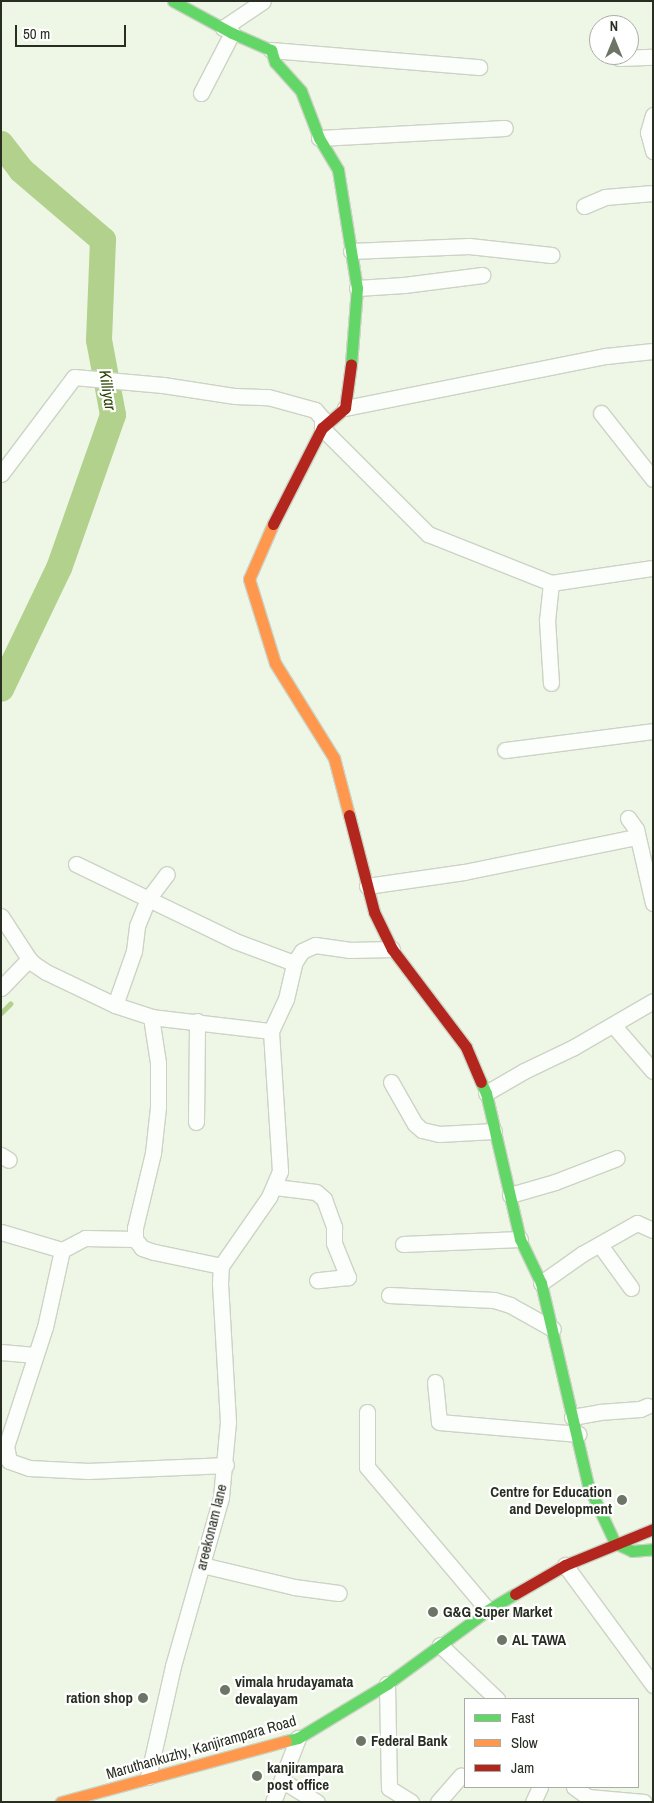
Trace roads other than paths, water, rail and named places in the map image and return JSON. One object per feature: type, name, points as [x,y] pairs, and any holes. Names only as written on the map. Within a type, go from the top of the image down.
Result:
[{"type":"street","points":[[173,1],[227,31],[272,50],[479,67]]},
{"type":"street","points":[[201,94],[227,31],[263,1]]},
{"type":"street","points":[[272,50],[275,62],[301,90],[319,138],[338,170],[357,288],[350,377],[345,408]]},
{"type":"street","points":[[639,57],[653,57]]},
{"type":"street","points":[[653,115],[648,132],[653,151]]},
{"type":"street","points":[[319,138],[505,128]]},
{"type":"street","points":[[584,206],[605,197],[653,193]]},
{"type":"street","points":[[351,251],[469,246],[552,255]]},
{"type":"street","points":[[357,288],[404,285],[482,275]]},
{"type":"street","points":[[653,351],[606,356],[345,408],[322,428],[268,535],[249,579],[275,663],[334,758],[374,912],[392,949],[466,1048],[486,1092],[494,1131],[502,1151],[520,1239],[541,1283],[553,1329],[588,1485],[615,1543],[632,1551],[653,1549]]},
{"type":"street","points":[[1,474],[74,377],[218,394],[268,397],[315,410],[322,418],[322,428],[428,534],[551,583],[653,568]]},
{"type":"street","points":[[601,413],[653,479]]},
{"type":"street","points":[[551,583],[547,620],[551,683]]},
{"type":"street","points":[[505,750],[653,730]]},
{"type":"street","points":[[628,818],[636,829],[636,837],[649,869],[653,902]]},
{"type":"street","points":[[367,886],[464,872],[636,837]]},
{"type":"street","points":[[76,864],[236,941],[294,963]]},
{"type":"street","points":[[115,1005],[134,952],[137,926],[148,898],[167,874]]},
{"type":"street","points":[[1,916],[29,959],[46,972],[115,1005],[151,1017],[271,1031]]},
{"type":"street","points":[[151,1017],[158,1063],[158,1106],[153,1153],[135,1228],[135,1240],[142,1248],[154,1252],[221,1266],[272,1192],[280,1171],[271,1031],[286,1000],[294,963],[302,951],[315,945],[349,950],[392,949]]},
{"type":"street","points":[[1,988],[29,959]]},
{"type":"street","points":[[486,1092],[613,1025],[653,1001]]},
{"type":"street","points":[[196,1122],[198,1021]]},
{"type":"street","points":[[613,1025],[653,1071]]},
{"type":"street","points":[[391,1082],[415,1124],[422,1130],[439,1134],[494,1131]]},
{"type":"street","points":[[510,1195],[555,1182],[617,1158]]},
{"type":"street","points":[[272,1192],[316,1192],[324,1199],[334,1227],[334,1243],[348,1277],[317,1280]]},
{"type":"street","points":[[541,1283],[582,1254],[637,1224],[653,1230]]},
{"type":"street","points":[[1,1232],[62,1250],[85,1238],[135,1240]]},
{"type":"street","points":[[403,1244],[520,1239]]},
{"type":"street","points":[[600,1245],[631,1288]]},
{"type":"street","points":[[62,1250],[45,1327],[6,1446],[10,1461],[16,1465],[48,1470],[89,1471],[226,1466]]},
{"type":"street","name":"areekonam lane","points":[[148,1777],[173,1666],[218,1514],[226,1466],[228,1422],[220,1283],[221,1266]]},
{"type":"street","points":[[389,1295],[494,1300],[510,1305],[553,1329]]},
{"type":"street","points":[[1,1352],[35,1356]]},
{"type":"street","points":[[435,1382],[439,1422],[578,1434]]},
{"type":"street","points":[[572,1418],[599,1412],[640,1409],[647,1406]]},
{"type":"street","points":[[367,1412],[367,1468],[488,1610]]},
{"type":"street","name":"Maruthankuzhy, Kanjirampara Road","points":[[61,1802],[298,1738],[387,1684],[488,1610],[565,1566],[615,1543],[653,1529]]},
{"type":"street","points":[[202,1566],[294,1587],[339,1593]]},
{"type":"street","points":[[565,1566],[653,1685]]},
{"type":"street","points":[[440,1645],[496,1698]]},
{"type":"street","points":[[387,1684],[389,1788],[411,1802]]},
{"type":"street","points":[[273,1802],[283,1781],[298,1738]]},
{"type":"street","points":[[438,1802],[461,1776]]},
{"type":"street","points":[[283,1781],[317,1802]]},
{"type":"street","points":[[533,1802],[540,1788]]},
{"type":"street","points":[[575,1788],[588,1797],[644,1802]]},
{"type":"waterway","name":"Killiyar","points":[[1,144],[21,170],[103,240],[99,340],[113,415],[59,568],[1,689]]},
{"type":"waterway","points":[[1,1013],[10,1004]]},
{"type":"place","name":"Centre for Education and Development","points":[[622,1500]]},
{"type":"place","name":"G&G Super Market","points":[[433,1612]]},
{"type":"place","name":"AL TAWA","points":[[502,1640]]},
{"type":"place","name":"vimala hrudayamata devalayam","points":[[225,1690]]},
{"type":"place","name":"ration shop","points":[[143,1698]]},
{"type":"place","name":"Federal Bank","points":[[361,1741]]},
{"type":"place","name":"kanjirampara post office","points":[[257,1776]]}]
